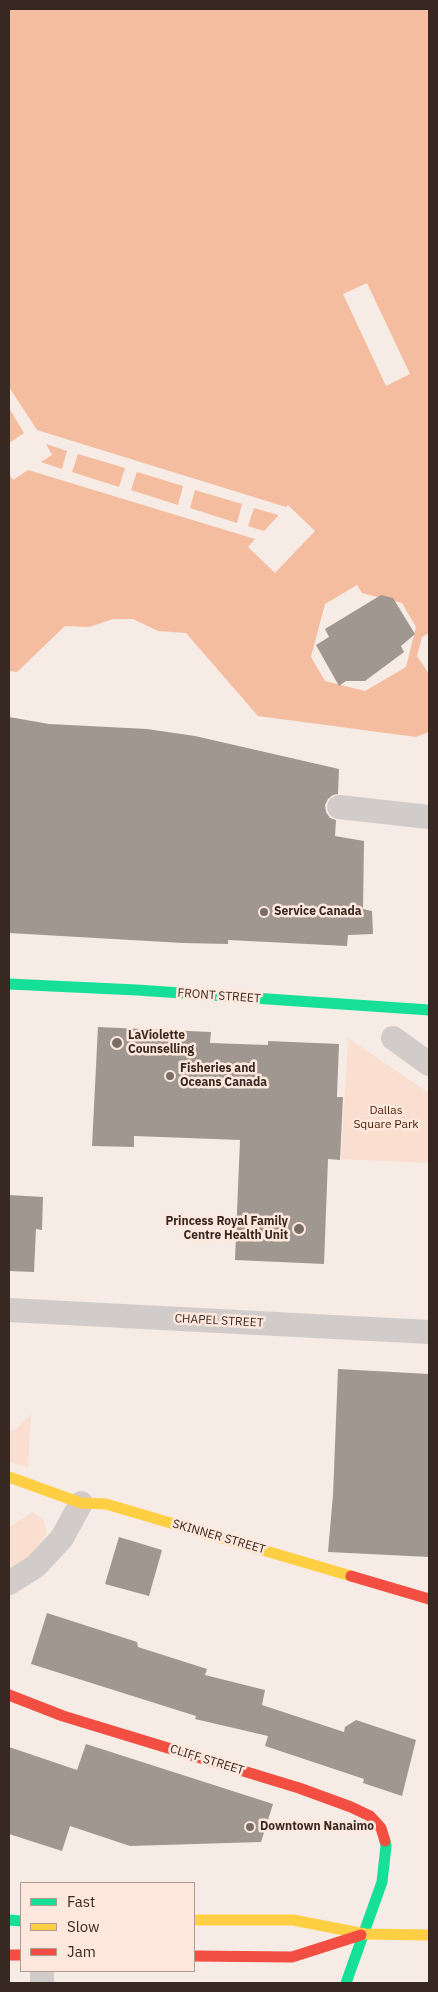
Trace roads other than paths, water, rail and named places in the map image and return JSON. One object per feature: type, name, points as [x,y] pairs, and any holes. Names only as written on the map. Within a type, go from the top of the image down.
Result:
[{"type":"main road","name":"FRONT STREET","points":[[9,984],[137,990],[429,1010]]},
{"type":"main road","name":"SKINNER STREET","points":[[9,1477],[81,1503],[106,1504],[429,1599]]},
{"type":"main road","name":"CLIFF STREET","points":[[9,1695],[63,1716],[299,1788],[370,1816],[381,1828],[386,1846],[382,1882],[365,1934]]},
{"type":"main road","points":[[195,1920],[293,1920],[365,1934],[429,1935]]},
{"type":"main road","points":[[195,1956],[292,1957],[365,1934]]},
{"type":"main road","points":[[346,1983],[365,1934]]},
{"type":"street","points":[[339,807],[429,817]]},
{"type":"street","points":[[393,1038],[429,1064]]},
{"type":"street","name":"CHAPEL STREET","points":[[9,1310],[429,1332]]},
{"type":"street","points":[[9,1583],[36,1566],[62,1538],[81,1503]]},
{"type":"place","name":"Service Canada","points":[[264,912]]},
{"type":"place","name":"LaViolette Counselling","points":[[117,1043]]},
{"type":"place","name":"Fisheries and Oceans Canada","points":[[170,1076]]},
{"type":"place","name":"Princess Royal Family Centre Health Unit","points":[[299,1229]]},
{"type":"place","name":"Downtown Nanaimo","points":[[250,1827]]},
{"type":"park label","name":"Dallas Square Park","points":[[386,1118]]}]
